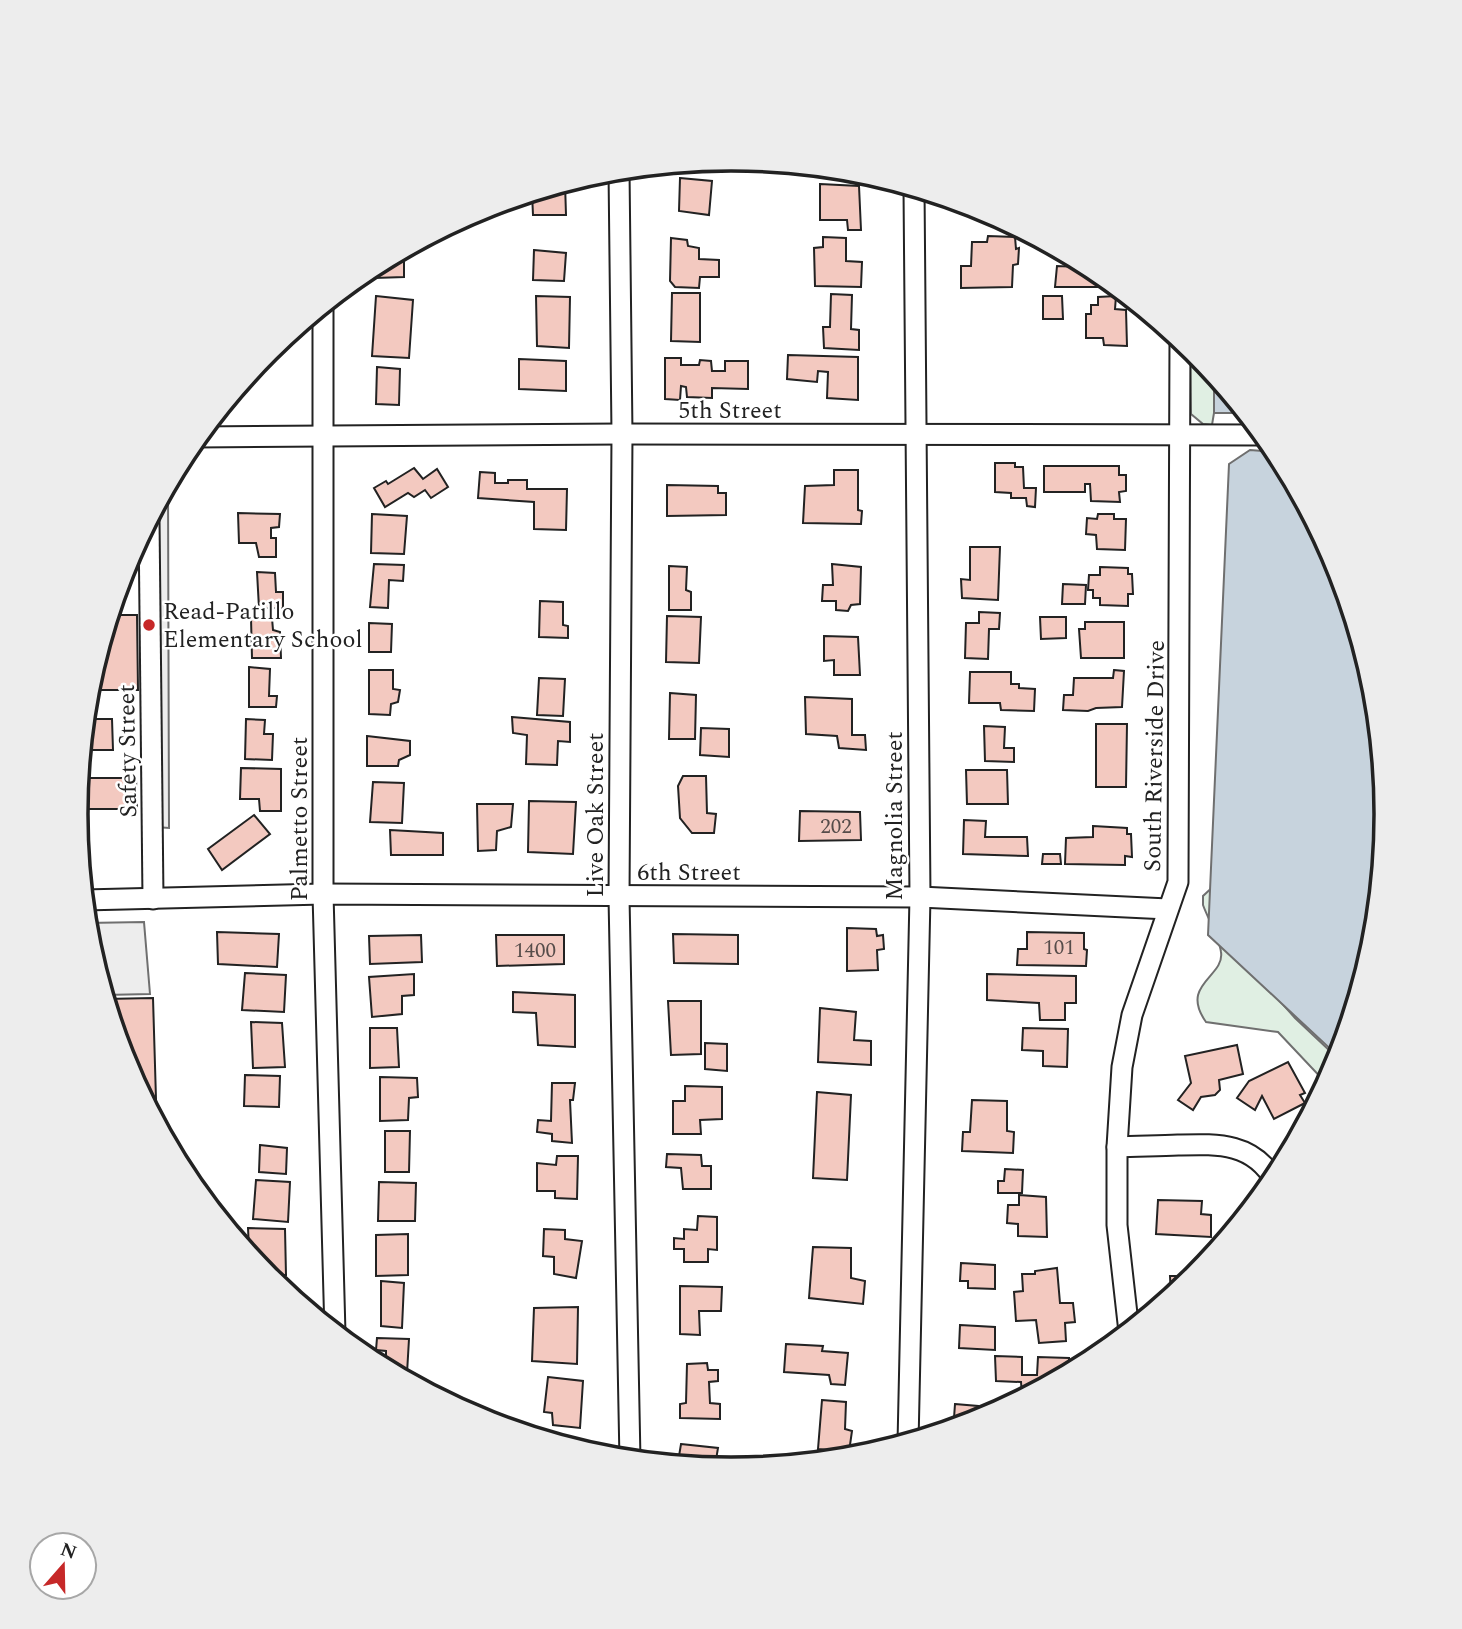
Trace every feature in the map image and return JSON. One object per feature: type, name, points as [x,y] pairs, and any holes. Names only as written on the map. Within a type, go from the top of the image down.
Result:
[{"type":"street","name":"Live Oak Street","points":[[619,181],[622,434],[620,897],[630,1450]]},
{"type":"street","name":"Magnolia Street","points":[[908,1433],[920,897],[914,198]]},
{"type":"street","name":"Palmetto Street","points":[[323,318],[323,894],[335,1321]]},
{"type":"street","name":"South Riverside Drive","points":[[1128,1321],[1117,1225],[1117,1147],[1122,1067],[1132,1015],[1178,882],[1180,354]]},
{"type":"street","name":"5th Street","points":[[210,437],[622,434],[1251,435]]},
{"type":"street","name":"Safety Street","points":[[149,540],[153,899]]},
{"type":"street","name":"6th Street","points":[[93,900],[323,894],[920,897],[1168,909]]},
{"type":"street","points":[[1117,1147],[1220,1144],[1246,1152],[1268,1169]]},
{"type":"green space","points":[[1190,364],[1214,389],[1212,425],[1203,424],[1191,414]]},
{"type":"green space","points":[[1216,884],[1253,971],[1295,1018],[1330,1051],[1319,1076],[1278,1032],[1206,1022],[1199,1009],[1198,999],[1200,990],[1217,968],[1221,952],[1203,905],[1203,896]]},
{"type":"shaded area","points":[[1214,389],[1234,413],[1214,413]]},
{"type":"shaded area","points":[[1250,450],[1262,451],[1288,493],[1326,568],[1353,648],[1362,689],[1373,772],[1373,857],[1369,898],[1353,981],[1330,1049],[1208,935],[1229,464]]},
{"type":"shaded area","points":[[168,504],[169,828],[156,827],[154,530]]},
{"type":"shaded area","points":[[144,922],[150,994],[113,995],[97,923]]},
{"type":"building","points":[[680,178],[712,181],[709,215],[679,211]]},
{"type":"building","points":[[820,184],[859,186],[861,230],[848,230],[847,220],[820,220]]},
{"type":"building","points":[[565,193],[566,215],[533,215],[532,202]]},
{"type":"building","points":[[988,236],[1015,237],[1016,249],[1019,248],[1018,264],[1013,265],[1012,287],[961,288],[961,266],[971,266],[972,242],[987,242]]},
{"type":"building","points":[[823,237],[846,238],[846,261],[862,262],[861,287],[815,286],[814,248],[823,247]]},
{"type":"building","points":[[671,238],[687,240],[688,246],[699,248],[699,259],[719,260],[719,277],[700,277],[699,288],[675,287],[670,281]]},
{"type":"building","points":[[534,250],[566,253],[564,281],[533,280]]},
{"type":"building","points":[[404,260],[404,277],[375,278]]},
{"type":"building","points":[[1057,266],[1069,267],[1100,287],[1055,287]]},
{"type":"building","points":[[672,293],[700,293],[700,342],[671,341]]},
{"type":"building","points":[[831,294],[852,295],[851,329],[859,330],[859,350],[824,348],[823,327],[830,327]]},
{"type":"building","points":[[376,296],[413,300],[409,358],[372,356]]},
{"type":"building","points":[[536,296],[570,297],[569,348],[537,346]]},
{"type":"building","points":[[1043,296],[1062,296],[1063,319],[1043,319]]},
{"type":"building","points":[[1112,296],[1116,299],[1115,309],[1126,310],[1127,346],[1104,345],[1103,338],[1086,338],[1086,314],[1091,314],[1091,305],[1098,305],[1098,297]]},
{"type":"building","points":[[788,355],[858,357],[858,400],[827,398],[828,372],[818,371],[817,382],[787,379]]},
{"type":"building","points":[[665,358],[681,358],[681,365],[699,365],[700,360],[711,361],[712,371],[725,371],[725,361],[748,361],[748,389],[712,388],[712,398],[687,397],[686,387],[681,386],[680,400],[665,399]]},
{"type":"building","points":[[519,359],[566,361],[566,391],[519,389]]},
{"type":"building","points":[[377,367],[400,369],[399,405],[376,404]]},
{"type":"building","points":[[995,463],[1015,463],[1015,467],[1023,467],[1024,488],[1036,488],[1035,507],[1027,506],[1026,498],[1011,498],[1011,493],[995,492]]},
{"type":"building","points":[[1044,466],[1119,466],[1119,475],[1126,475],[1126,491],[1119,492],[1120,502],[1091,501],[1090,484],[1085,484],[1085,492],[1044,492]]},
{"type":"building","points":[[414,468],[423,479],[437,469],[448,487],[431,498],[425,490],[414,497],[408,493],[385,507],[374,488],[386,481],[388,484]]},
{"type":"building","points":[[834,470],[858,470],[858,510],[862,511],[861,524],[803,523],[805,486],[834,485]]},
{"type":"building","points":[[480,472],[495,473],[495,483],[527,480],[527,489],[567,489],[566,530],[534,529],[534,502],[478,498]]},
{"type":"building","points":[[667,485],[718,486],[718,493],[726,493],[726,515],[667,516]]},
{"type":"building","points":[[238,513],[280,514],[279,527],[271,528],[271,538],[276,538],[276,557],[259,557],[256,543],[239,543]]},
{"type":"building","points":[[372,514],[407,516],[404,554],[371,553]]},
{"type":"building","points":[[1098,514],[1114,514],[1114,519],[1126,519],[1125,550],[1097,549],[1096,535],[1086,534],[1087,518],[1097,519]]},
{"type":"building","points":[[970,547],[1000,547],[998,600],[962,598],[961,579],[970,580]]},
{"type":"building","points":[[374,564],[404,565],[403,581],[389,580],[388,608],[370,607]]},
{"type":"building","points":[[832,564],[861,567],[860,604],[851,605],[848,611],[836,610],[836,601],[822,601],[823,585],[833,585]]},
{"type":"building","points":[[669,566],[687,567],[686,590],[691,592],[691,610],[669,610]]},
{"type":"building","points":[[1100,567],[1128,568],[1128,574],[1132,574],[1133,594],[1128,594],[1128,606],[1100,605],[1100,598],[1093,598],[1093,590],[1088,590],[1089,575],[1100,575]]},
{"type":"building","points":[[257,572],[275,573],[276,592],[283,592],[283,608],[259,608]]},
{"type":"building","points":[[1063,584],[1086,585],[1085,604],[1062,604]]},
{"type":"building","points":[[540,601],[563,602],[563,625],[568,626],[568,638],[539,637]]},
{"type":"building","points":[[979,612],[1000,613],[999,629],[989,629],[988,659],[965,658],[966,623],[979,623]]},
{"type":"building","points":[[120,615],[137,615],[138,690],[100,690]]},
{"type":"building","points":[[667,616],[701,617],[699,663],[666,662]]},
{"type":"building","points":[[1040,617],[1066,617],[1066,638],[1041,639]]},
{"type":"building","points":[[251,618],[272,618],[273,630],[280,632],[281,658],[252,658]]},
{"type":"building","points":[[1085,622],[1124,622],[1124,658],[1081,658],[1079,629],[1085,629]]},
{"type":"building","points":[[369,623],[392,624],[391,652],[369,652]]},
{"type":"building","points":[[824,636],[858,637],[860,675],[834,675],[834,660],[824,661]]},
{"type":"building","points":[[249,667],[270,669],[269,696],[277,696],[276,707],[249,707]]},
{"type":"building","points":[[369,670],[393,670],[393,689],[400,690],[398,702],[391,704],[390,715],[369,714]]},
{"type":"building","points":[[1114,670],[1124,671],[1122,707],[1088,711],[1063,710],[1064,695],[1073,695],[1074,678],[1113,678]]},
{"type":"building","points":[[970,672],[1011,672],[1011,684],[1019,684],[1019,688],[1035,689],[1034,711],[1001,710],[1000,703],[969,703]]},
{"type":"building","points":[[539,678],[565,679],[563,716],[537,715]]},
{"type":"building","points":[[670,693],[696,695],[695,739],[669,739]]},
{"type":"building","points":[[805,697],[852,699],[852,735],[865,735],[866,750],[839,748],[837,736],[806,734]]},
{"type":"building","points":[[512,717],[570,722],[570,742],[558,741],[557,765],[526,764],[527,735],[513,733]]},
{"type":"building","points":[[95,719],[112,719],[113,750],[91,750]]},
{"type":"building","points":[[246,719],[265,720],[264,734],[273,734],[272,760],[245,759]]},
{"type":"building","points":[[1096,724],[1127,724],[1126,787],[1096,787]]},
{"type":"building","points":[[984,726],[1005,727],[1004,748],[1014,748],[1014,762],[985,761]]},
{"type":"building","points":[[701,728],[729,729],[729,757],[700,755]]},
{"type":"building","points":[[367,736],[410,741],[410,755],[399,760],[398,766],[367,766]]},
{"type":"building","points":[[241,768],[281,769],[281,811],[260,811],[259,799],[240,799]]},
{"type":"building","points":[[966,770],[1007,770],[1008,804],[967,804]]},
{"type":"building","points":[[683,776],[706,776],[707,813],[716,814],[714,833],[692,833],[680,818],[678,786]]},
{"type":"building","points":[[89,778],[136,778],[137,809],[88,809]]},
{"type":"building","points":[[373,782],[404,783],[402,823],[370,822]]},
{"type":"building","points":[[529,801],[576,802],[573,854],[528,852]]},
{"type":"building","points":[[477,804],[513,804],[511,827],[497,831],[496,850],[478,851]]},
{"type":"building","points":[[800,811],[860,812],[861,840],[799,841]]},
{"type":"building","points":[[254,815],[270,834],[222,870],[208,849]]},
{"type":"building","points":[[964,820],[986,821],[985,837],[1027,837],[1028,856],[963,854]]},
{"type":"building","points":[[1093,826],[1127,828],[1127,834],[1131,834],[1132,857],[1125,856],[1125,865],[1065,864],[1066,838],[1093,837]]},
{"type":"building","points":[[390,830],[443,833],[443,855],[391,855]]},
{"type":"building","points":[[1043,854],[1060,854],[1061,864],[1042,864]]},
{"type":"building","points":[[847,928],[876,929],[877,936],[883,935],[884,949],[877,950],[878,970],[847,971]]},
{"type":"building","points":[[217,932],[279,934],[277,967],[218,964]]},
{"type":"building","points":[[1027,932],[1084,933],[1086,966],[1017,965],[1018,949],[1027,949]]},
{"type":"building","points":[[673,934],[738,935],[738,964],[674,963]]},
{"type":"building","points":[[421,935],[422,962],[370,964],[369,936]]},
{"type":"building","points":[[496,935],[564,935],[564,964],[497,966]]},
{"type":"building","points":[[245,973],[286,975],[284,1012],[242,1010]]},
{"type":"building","points":[[414,974],[414,995],[402,996],[402,1014],[372,1017],[369,977]]},
{"type":"building","points":[[987,974],[1076,976],[1076,1003],[1065,1003],[1065,1020],[1040,1020],[1039,1003],[987,1000]]},
{"type":"building","points":[[513,992],[575,995],[575,1047],[538,1045],[536,1013],[513,1012]]},
{"type":"building","points":[[153,998],[156,1099],[136,1061],[115,999]]},
{"type":"building","points":[[668,1001],[701,1001],[701,1054],[671,1055]]},
{"type":"building","points":[[820,1008],[856,1012],[854,1040],[871,1041],[871,1065],[818,1062]]},
{"type":"building","points":[[251,1022],[282,1023],[285,1067],[253,1068]]},
{"type":"building","points":[[370,1028],[397,1028],[399,1067],[370,1068]]},
{"type":"building","points":[[1023,1028],[1068,1029],[1067,1067],[1043,1066],[1043,1051],[1022,1050]]},
{"type":"building","points":[[705,1043],[727,1044],[727,1071],[705,1069]]},
{"type":"building","points":[[1237,1045],[1243,1074],[1219,1080],[1220,1090],[1215,1095],[1201,1097],[1193,1110],[1178,1100],[1191,1083],[1185,1056]]},
{"type":"building","points":[[1288,1062],[1305,1093],[1300,1095],[1305,1103],[1274,1119],[1262,1096],[1255,1110],[1237,1098],[1249,1081]]},
{"type":"building","points":[[245,1075],[280,1076],[279,1107],[244,1106]]},
{"type":"building","points":[[380,1077],[417,1078],[418,1097],[409,1098],[408,1120],[380,1121]]},
{"type":"building","points":[[552,1083],[575,1083],[573,1100],[570,1100],[572,1143],[552,1141],[552,1134],[537,1132],[538,1120],[551,1121]]},
{"type":"building","points":[[685,1086],[722,1087],[722,1119],[700,1120],[701,1134],[673,1134],[673,1101],[685,1101]]},
{"type":"building","points":[[817,1092],[851,1095],[847,1180],[813,1178]]},
{"type":"building","points":[[972,1100],[1007,1101],[1007,1131],[1014,1132],[1013,1153],[962,1151],[963,1132],[970,1132]]},
{"type":"building","points":[[385,1131],[410,1131],[409,1172],[385,1172]]},
{"type":"building","points":[[260,1145],[287,1148],[286,1174],[259,1172]]},
{"type":"building","points":[[667,1154],[701,1155],[702,1166],[711,1166],[711,1189],[683,1189],[681,1168],[666,1167]]},
{"type":"building","points":[[557,1156],[578,1156],[577,1199],[555,1198],[555,1191],[537,1191],[537,1163],[556,1165]]},
{"type":"building","points":[[1005,1169],[1023,1170],[1022,1193],[998,1193],[998,1181],[1004,1181]]},
{"type":"building","points":[[256,1180],[290,1182],[288,1222],[253,1219]]},
{"type":"building","points":[[379,1182],[416,1183],[415,1221],[378,1221]]},
{"type":"building","points":[[1019,1195],[1046,1197],[1047,1237],[1018,1236],[1018,1224],[1007,1223],[1008,1205],[1019,1205]]},
{"type":"building","points":[[1158,1200],[1202,1201],[1201,1214],[1211,1215],[1211,1237],[1156,1234]]},
{"type":"building","points":[[698,1216],[717,1217],[717,1250],[708,1249],[708,1262],[684,1262],[684,1249],[674,1249],[674,1238],[684,1239],[684,1229],[697,1230]]},
{"type":"building","points":[[248,1228],[285,1229],[286,1275],[276,1270],[249,1241]]},
{"type":"building","points":[[544,1229],[565,1230],[565,1239],[582,1241],[576,1278],[554,1274],[554,1257],[543,1256]]},
{"type":"building","points":[[408,1234],[408,1275],[376,1276],[376,1235]]},
{"type":"building","points":[[813,1247],[851,1248],[851,1278],[865,1281],[863,1304],[809,1298]]},
{"type":"building","points":[[961,1263],[995,1265],[995,1289],[968,1288],[968,1281],[960,1281]]},
{"type":"building","points":[[1057,1268],[1060,1303],[1073,1303],[1075,1322],[1065,1323],[1066,1341],[1039,1343],[1036,1320],[1016,1321],[1014,1292],[1023,1291],[1022,1274],[1035,1274],[1035,1271]]},
{"type":"building","points":[[1170,1276],[1179,1276],[1170,1284]]},
{"type":"building","points":[[381,1281],[404,1283],[402,1328],[381,1326]]},
{"type":"building","points":[[680,1286],[722,1287],[721,1311],[699,1311],[700,1335],[680,1334]]},
{"type":"building","points":[[578,1307],[577,1364],[532,1361],[534,1308]]},
{"type":"building","points":[[960,1325],[995,1327],[995,1350],[959,1348]]},
{"type":"building","points":[[377,1338],[409,1339],[407,1371],[386,1358],[386,1351],[376,1350]]},
{"type":"building","points":[[786,1344],[823,1346],[822,1351],[848,1353],[845,1385],[831,1384],[829,1375],[784,1372]]},
{"type":"building","points":[[995,1356],[1022,1357],[1022,1375],[1037,1375],[1038,1357],[1069,1358],[1069,1362],[1022,1389],[1021,1382],[996,1381]]},
{"type":"building","points":[[707,1363],[708,1370],[718,1370],[718,1381],[709,1382],[710,1403],[720,1404],[720,1419],[680,1418],[680,1404],[686,1403],[687,1364]]},
{"type":"building","points":[[548,1377],[583,1381],[580,1428],[553,1425],[552,1413],[544,1412]]},
{"type":"building","points":[[822,1400],[846,1402],[845,1429],[852,1431],[850,1447],[818,1449]]},
{"type":"building","points":[[955,1404],[978,1406],[978,1409],[954,1418]]},
{"type":"building","points":[[681,1444],[718,1448],[716,1458],[679,1456]]},
{"type":"place","name":"Read-Patillo Elementary School","points":[[149,625]]}]
